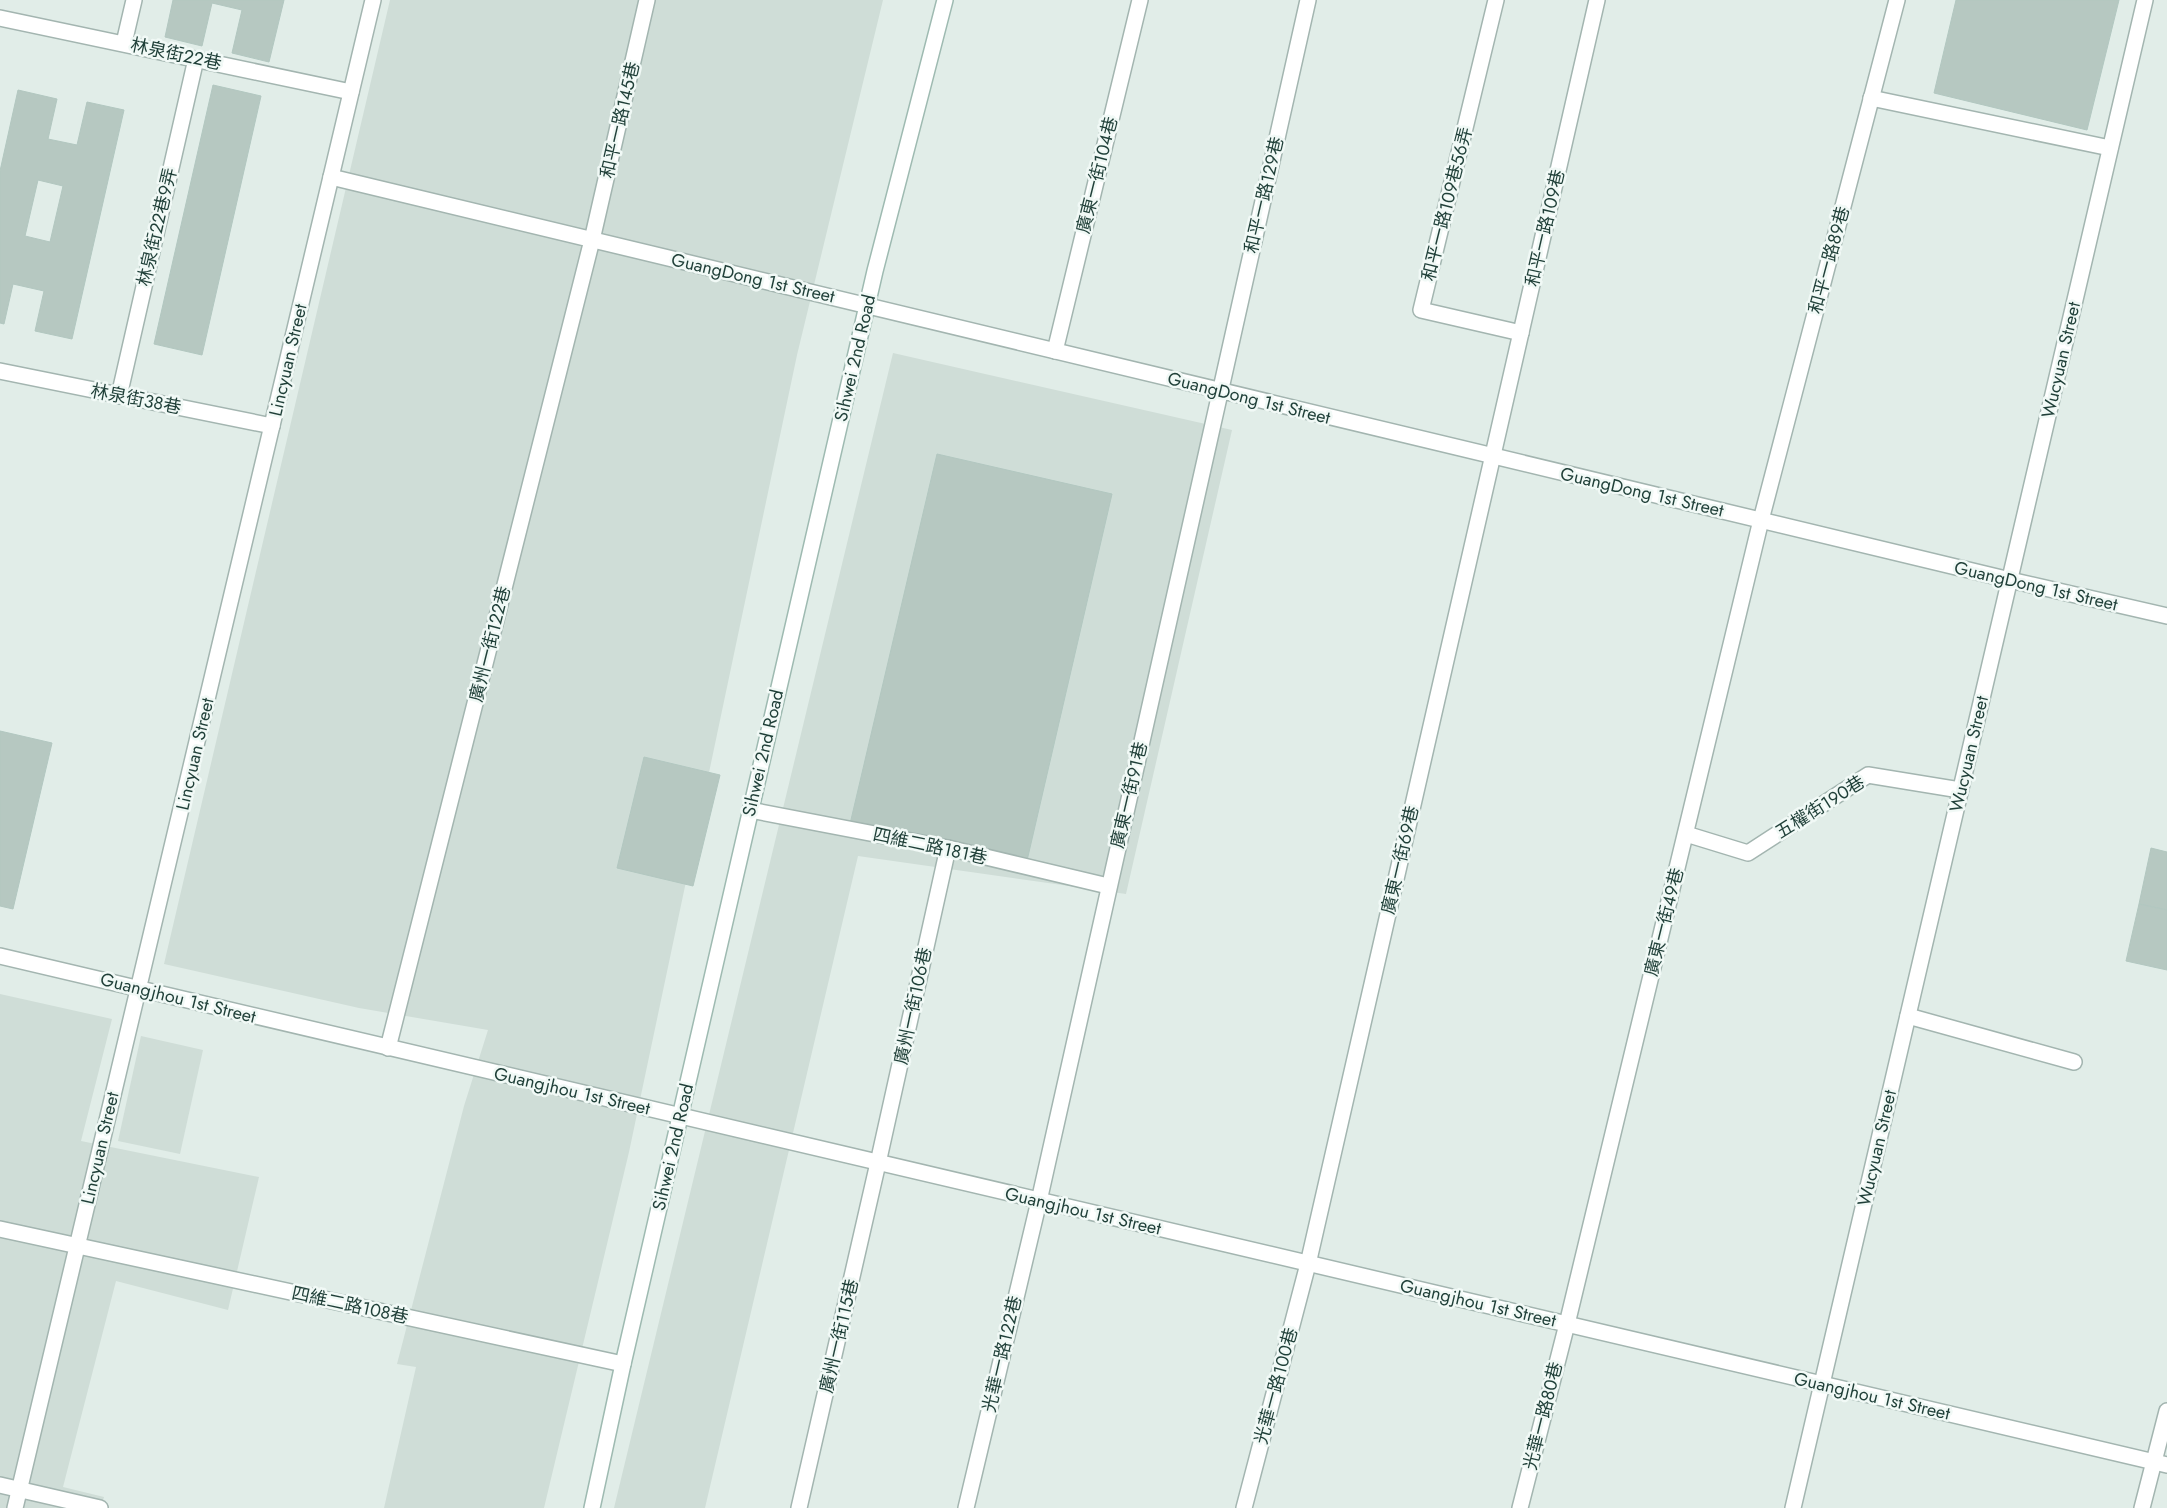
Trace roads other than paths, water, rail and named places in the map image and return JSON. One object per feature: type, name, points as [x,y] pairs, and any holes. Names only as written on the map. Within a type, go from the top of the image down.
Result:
[{"type":"street","points":[[124,43],[134,0]]},
{"type":"street","name":"Lincyuan Street","points":[[15,1508],[373,0]]},
{"type":"street","name":"和平一路145巷","points":[[592,240],[648,0]]},
{"type":"street","name":"Sihwei 2nd Road","points":[[592,1508],[623,1364],[750,810],[868,305],[945,0]]},
{"type":"street","name":"廣東一街104巷","points":[[1054,351],[1140,0]]},
{"type":"street","name":"和平一路129巷","points":[[1219,390],[1308,0]]},
{"type":"street","name":"和平一路109巷56弄","points":[[1496,0],[1421,310],[1521,333]]},
{"type":"street","name":"和平一路109巷","points":[[1492,456],[1597,0]]},
{"type":"street","name":"和平一路89巷","points":[[1761,520],[1897,0]]},
{"type":"street","name":"Wucyuan Street","points":[[1793,1508],[2145,0]]},
{"type":"street","name":"林泉街22巷","points":[[0,18],[351,92]]},
{"type":"street","name":"林泉街22巷9弄","points":[[119,396],[196,58]]},
{"type":"street","points":[[1871,98],[2110,148]]},
{"type":"street","name":"GuangDong 1st Street","points":[[331,177],[2167,616]]},
{"type":"street","name":"廣州一街122巷","points":[[388,1048],[592,240]]},
{"type":"street","name":"林泉街38巷","points":[[0,371],[272,426]]},
{"type":"street","name":"廣東一街91巷","points":[[1039,1201],[1219,390]]},
{"type":"street","name":"廣東一街69巷","points":[[1308,1264],[1492,456]]},
{"type":"street","name":"廣東一街49巷","points":[[1567,1324],[1761,520]]},
{"type":"street","name":"五權街190巷","points":[[1686,834],[1748,853],[1868,774],[1960,790]]},
{"type":"street","name":"四維二路181巷","points":[[750,810],[948,848],[1108,886]]},
{"type":"street","name":"廣州一街106巷","points":[[878,1163],[948,848]]},
{"type":"street","name":"Guangjhou 1st Street","points":[[0,956],[138,990],[2161,1464]]},
{"type":"street","points":[[1908,1016],[2074,1062]]},
{"type":"street","name":"廣州一街115巷","points":[[799,1508],[878,1163]]},
{"type":"street","name":"光華一路122巷","points":[[966,1508],[1039,1201]]},
{"type":"street","name":"四維二路108巷","points":[[0,1229],[623,1364]]},
{"type":"street","name":"光華一路100巷","points":[[1244,1508],[1308,1264]]},
{"type":"street","name":"光華一路80巷","points":[[1520,1508],[1567,1324]]},
{"type":"street","points":[[2142,1508],[2161,1464],[2167,1410]]},
{"type":"street","points":[[0,1485],[100,1508]]}]
